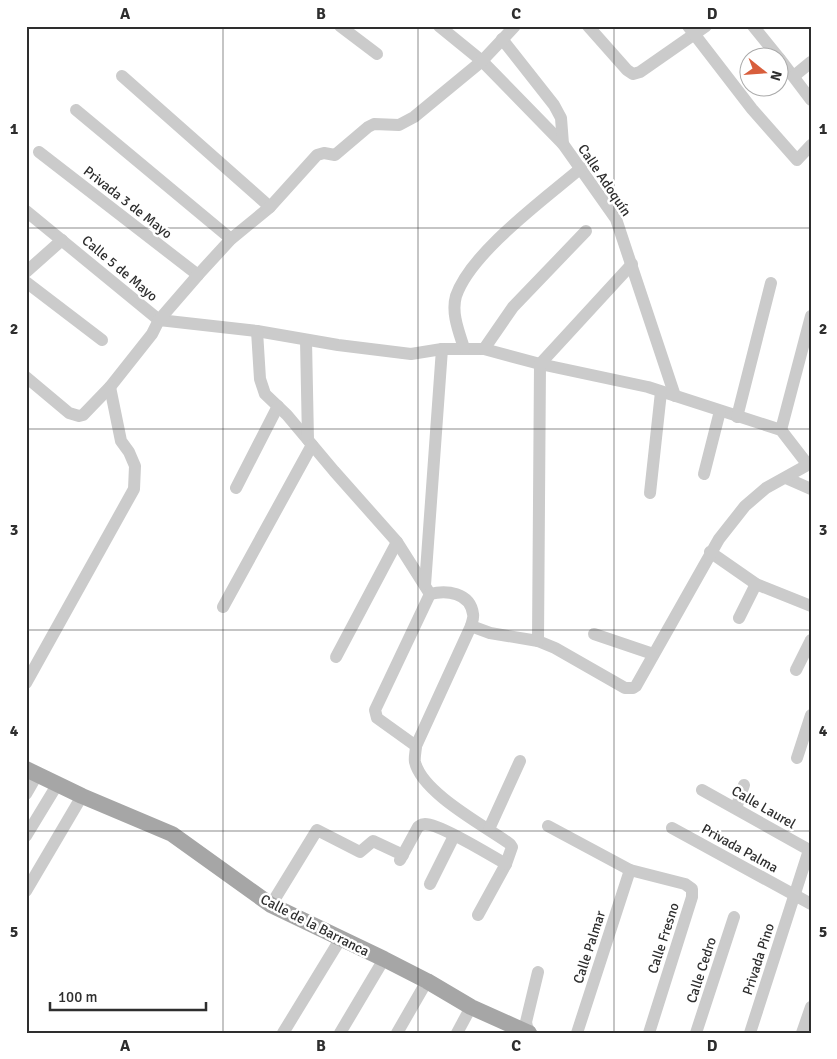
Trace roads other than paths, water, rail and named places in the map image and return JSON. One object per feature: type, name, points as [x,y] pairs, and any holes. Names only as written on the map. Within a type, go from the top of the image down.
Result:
[{"type":"main road","name":"Calle de la Barranca","points":[[32,772],[57,785],[172,834],[271,905],[384,959],[427,981],[471,1007],[530,1033]]},
{"type":"street","points":[[340,26],[377,54]]},
{"type":"street","name":"Calle Adoquín","points":[[439,26],[482,61],[563,144],[616,219],[675,396]]},
{"type":"street","points":[[26,377],[69,413],[79,416],[83,415],[110,387],[152,334],[159,320],[198,275],[231,239],[270,207],[317,155],[324,153],[335,155],[374,124],[400,125],[414,117],[482,61],[515,26]]},
{"type":"street","points":[[588,26],[627,70],[634,74],[640,72],[692,31],[706,26]]},
{"type":"street","points":[[753,26],[771,48]]},
{"type":"street","points":[[692,31],[752,109],[797,160],[811,146]]},
{"type":"street","points":[[502,39],[554,105],[561,118],[563,144]]},
{"type":"street","points":[[794,76],[811,62]]},
{"type":"street","points":[[790,71],[811,100]]},
{"type":"street","points":[[122,76],[270,207]]},
{"type":"street","points":[[76,110],[231,239]]},
{"type":"street","name":"Privada 3 de Mayo","points":[[39,152],[198,275]]},
{"type":"street","points":[[464,348],[454,310],[456,296],[476,263],[494,243],[581,168]]},
{"type":"street","name":"Calle 5 de Mayo","points":[[26,211],[159,320]]},
{"type":"street","points":[[484,349],[513,307],[586,231]]},
{"type":"street","points":[[26,272],[62,240]]},
{"type":"street","points":[[538,641],[540,364],[632,264]]},
{"type":"street","points":[[26,282],[102,340]]},
{"type":"street","points":[[737,417],[771,283]]},
{"type":"street","points":[[781,430],[807,353],[811,316]]},
{"type":"street","points":[[159,320],[257,331],[306,340],[411,354],[442,349],[484,349],[540,364],[648,387],[781,430],[809,464],[766,488],[745,506],[718,539],[636,686],[633,688],[625,688],[556,648],[538,641],[490,634],[471,626]]},
{"type":"street","points":[[257,331],[262,387],[265,394],[278,406],[397,542],[427,589]]},
{"type":"street","points":[[223,607],[310,443],[306,340]]},
{"type":"street","points":[[416,746],[377,718],[375,710],[427,589],[442,349]]},
{"type":"street","points":[[26,683],[134,489],[135,466],[129,452],[121,441],[110,387]]},
{"type":"street","points":[[650,493],[661,392]]},
{"type":"street","points":[[236,488],[278,406]]},
{"type":"street","points":[[704,474],[720,411]]},
{"type":"street","points":[[786,478],[811,490]]},
{"type":"street","points":[[336,657],[397,542]]},
{"type":"street","points":[[710,552],[756,584],[811,606]]},
{"type":"street","points":[[739,618],[756,584]]},
{"type":"street","points":[[427,589],[443,590],[457,594],[468,602],[473,614],[471,626],[416,746],[415,762],[426,782],[463,814],[512,845],[512,852],[478,914]]},
{"type":"street","points":[[594,634],[654,654]]},
{"type":"street","points":[[796,670],[810,644]]},
{"type":"street","points":[[797,758],[811,716]]},
{"type":"street","points":[[489,829],[520,761]]},
{"type":"street","points":[[26,794],[32,772]]},
{"type":"street","points":[[26,836],[57,785]]},
{"type":"street","points":[[736,808],[744,785]]},
{"type":"street","name":"Calle Laurel","points":[[702,790],[810,851]]},
{"type":"street","points":[[26,891],[82,796]]},
{"type":"street","points":[[271,905],[317,830],[360,852],[373,841],[401,858],[418,827],[422,824],[427,824],[506,864]]},
{"type":"street","name":"Calle Fresno","points":[[548,826],[630,870],[685,884],[692,889],[692,897],[648,1033]]},
{"type":"street","name":"Privada Palma","points":[[672,828],[811,904]]},
{"type":"street","points":[[430,884],[454,836]]},
{"type":"street","name":"Privada Pino","points":[[750,1033],[810,851]]},
{"type":"street","name":"Calle Palmar","points":[[577,1033],[630,870]]},
{"type":"street","name":"Calle Cedro","points":[[696,1033],[734,917]]},
{"type":"street","points":[[282,1033],[341,938]]},
{"type":"street","points":[[340,1033],[384,959]]},
{"type":"street","points":[[530,1033],[526,1027],[526,1022],[538,972]]},
{"type":"street","points":[[397,1033],[427,981]]},
{"type":"street","points":[[457,1033],[471,1007]]},
{"type":"street","points":[[802,1033],[811,1007]]}]
